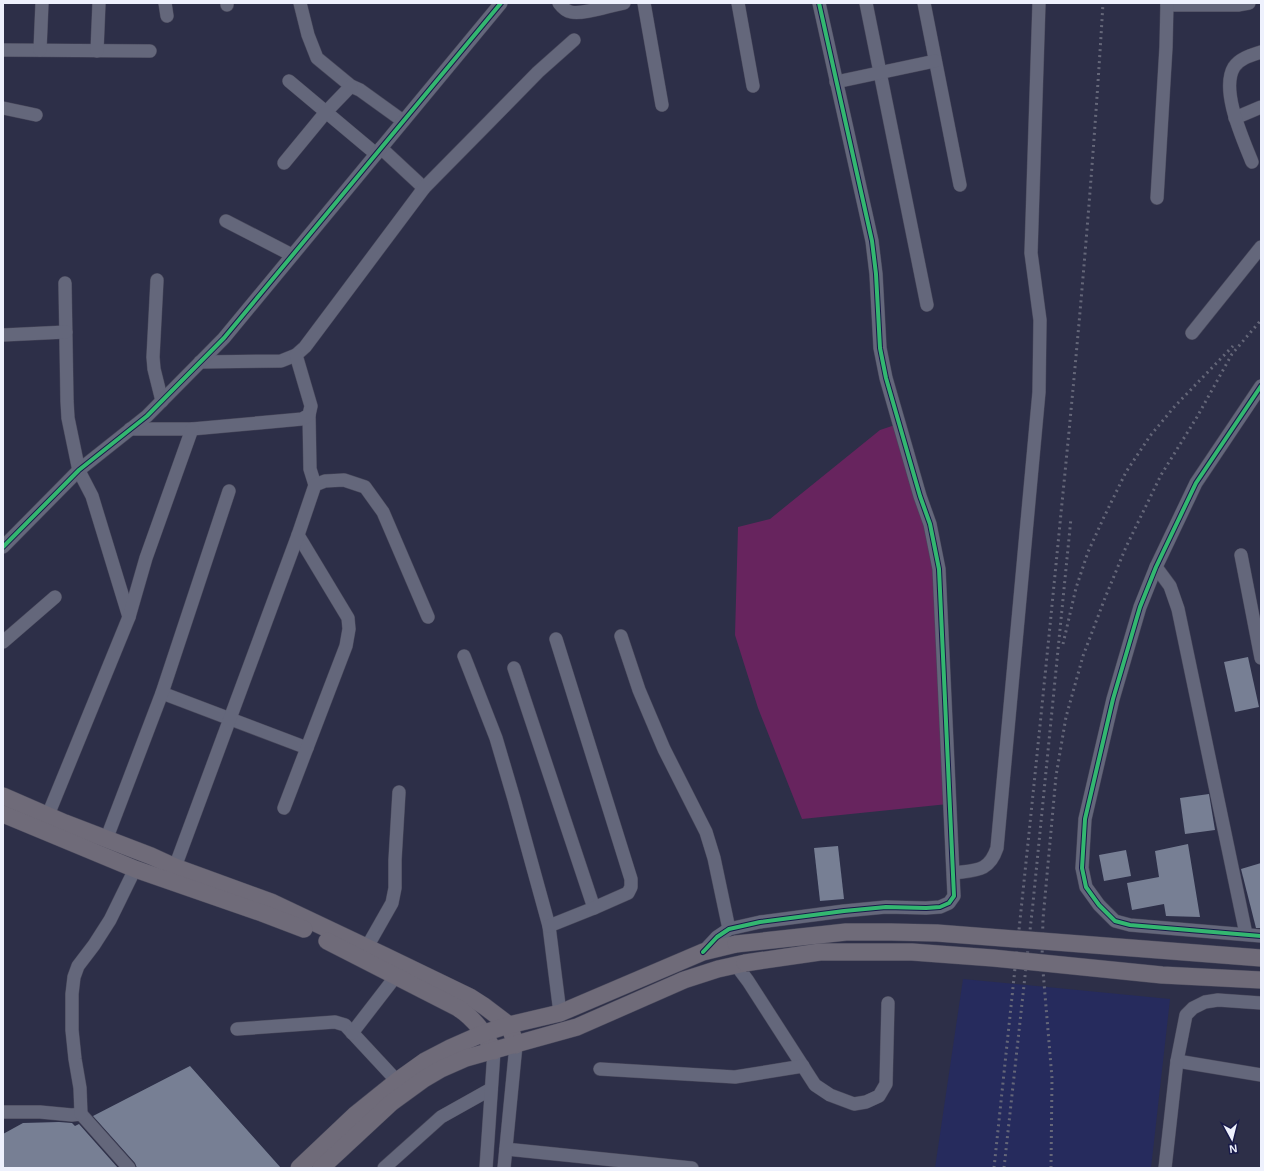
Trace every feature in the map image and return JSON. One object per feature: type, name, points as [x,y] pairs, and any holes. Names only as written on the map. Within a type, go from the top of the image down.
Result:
[{"type":"main road","points":[[3,796],[106,840],[271,902],[367,947],[470,997],[484,1006],[509,1025],[516,1045]]},
{"type":"main road","points":[[3,814],[135,870],[262,913],[308,931],[458,1008],[475,1021],[494,1051]]},
{"type":"main road","points":[[299,1168],[356,1114],[425,1061],[484,1033],[509,1025],[560,1013],[702,952],[732,936],[846,932],[937,933],[1261,958]]},
{"type":"main road","points":[[321,1168],[391,1103],[424,1079],[441,1069],[466,1058],[577,1027],[684,980],[718,969],[741,964],[820,952],[912,952],[993,958],[1162,975],[1261,980]]},
{"type":"street","points":[[40,50],[42,3]]},
{"type":"street","points":[[97,51],[99,3]]},
{"type":"street","points":[[300,3],[308,35],[317,58],[351,86],[360,90],[403,121]]},
{"type":"street","points":[[3,547],[79,470],[147,416],[224,338],[501,3]]},
{"type":"street","points":[[559,3],[566,10],[574,13],[620,3]]},
{"type":"street","points":[[644,3],[662,105]]},
{"type":"street","points":[[738,3],[753,86]]},
{"type":"street","points":[[621,636],[639,690],[664,749],[706,832],[714,858],[732,936],[760,922],[844,910],[886,907],[926,908],[940,907],[949,903],[954,896],[954,873],[939,569],[930,524],[920,496],[886,378],[880,348],[876,274],[872,241],[819,3]]},
{"type":"street","points":[[866,3],[927,305]]},
{"type":"street","points":[[924,3],[960,185]]},
{"type":"street","points":[[954,873],[978,870],[987,866],[993,858],[997,848],[1039,392],[1040,320],[1031,253],[1039,3]]},
{"type":"street","points":[[1157,198],[1166,47],[1167,4],[1238,5],[1249,3]]},
{"type":"street","points":[[200,362],[281,360],[296,355],[305,347],[424,188],[538,72],[574,40]]},
{"type":"street","points":[[3,50],[150,51]]},
{"type":"street","points":[[1252,162],[1236,118],[1230,96],[1230,82],[1235,66],[1240,61],[1261,52]]},
{"type":"street","points":[[836,82],[935,61]]},
{"type":"street","points":[[289,81],[326,112],[424,188]]},
{"type":"street","points":[[284,163],[326,112],[351,86]]},
{"type":"street","points":[[1236,118],[1261,107]]},
{"type":"street","points":[[3,108],[36,115]]},
{"type":"street","points":[[226,220],[292,256]]},
{"type":"street","points":[[1192,333],[1261,247]]},
{"type":"street","points":[[157,280],[152,357],[162,401]]},
{"type":"street","points":[[65,283],[67,408],[79,470],[92,496],[129,617]]},
{"type":"street","points":[[3,335],[66,332]]},
{"type":"street","points":[[175,867],[298,535],[315,485],[310,469],[309,415],[311,406],[296,355]]},
{"type":"street","points":[[1261,386],[1196,483],[1156,567],[1140,607],[1113,699],[1085,819],[1082,868],[1086,887],[1099,906],[1115,921],[1130,925],[1261,936]]},
{"type":"street","points":[[130,430],[192,429],[302,419],[309,415]]},
{"type":"street","points":[[48,815],[129,617],[146,558],[192,429]]},
{"type":"street","points":[[315,485],[325,481],[344,480],[364,487],[383,512],[428,616]]},
{"type":"street","points":[[106,840],[162,693],[229,491]]},
{"type":"street","points":[[284,808],[346,646],[349,629],[348,618],[298,535]]},
{"type":"street","points":[[1241,555],[1261,658]]},
{"type":"street","points":[[1156,567],[1170,586],[1178,609],[1246,934]]},
{"type":"street","points":[[3,642],[55,597]]},
{"type":"street","points":[[549,926],[628,893],[631,887],[631,879],[556,639]]},
{"type":"street","points":[[464,656],[496,738],[549,926],[560,1013]]},
{"type":"street","points":[[514,668],[594,908]]},
{"type":"street","points":[[162,693],[307,748]]},
{"type":"street","points":[[367,947],[392,903],[395,888],[399,792]]},
{"type":"street","points":[[129,1168],[81,1114],[80,1088],[72,1030],[72,994],[74,977],[78,966],[110,920],[135,870]]},
{"type":"street","points":[[741,964],[748,981],[815,1085],[830,1095],[854,1104],[866,1102],[879,1096],[886,1084],[888,1003]]},
{"type":"street","points":[[352,1033],[396,976]]},
{"type":"street","points":[[1165,1168],[1177,1061],[1186,1015],[1193,1008],[1205,1002],[1218,1000],[1261,1003]]},
{"type":"street","points":[[237,1028],[335,1022],[344,1026],[352,1033],[397,1081]]},
{"type":"street","points":[[504,1168],[516,1045]]},
{"type":"street","points":[[486,1168],[494,1051]]},
{"type":"street","points":[[1177,1061],[1261,1075]]},
{"type":"street","points":[[600,1068],[735,1077],[803,1066]]},
{"type":"street","points":[[384,1168],[441,1117],[491,1089]]},
{"type":"street","points":[[3,1112],[40,1112],[72,1115],[81,1114]]},
{"type":"street","points":[[506,1149],[692,1168]]},
{"type":"shaded area","points":[[895,425],[934,555],[948,804],[802,819],[758,708],[735,635],[738,527],[770,519],[880,430]]},
{"type":"shaded area","points":[[963,979],[1170,999],[1151,1168],[935,1168]]},
{"type":"building","points":[[1248,657],[1259,707],[1235,712],[1224,662]]},
{"type":"building","points":[[1209,794],[1215,830],[1185,834],[1180,798]]},
{"type":"building","points":[[1188,844],[1200,917],[1166,916],[1164,904],[1132,910],[1127,883],[1159,877],[1155,851]]},
{"type":"building","points":[[838,846],[844,899],[820,901],[814,848]]},
{"type":"building","points":[[1126,850],[1131,876],[1104,881],[1099,855]]},
{"type":"building","points":[[1261,863],[1261,928],[1256,928],[1241,869]]},
{"type":"building","points":[[190,1066],[281,1168],[137,1168],[135,1163],[93,1116]]},
{"type":"building","points":[[23,1123],[72,1123],[75,1126],[79,1124],[118,1168],[3,1168],[3,1134]]},
{"type":"railway","points":[[994,1168],[1037,759],[1085,258],[1103,3]]},
{"type":"railway","points":[[1051,1168],[1052,1078],[1042,959],[1043,919],[1056,776],[1066,717],[1083,656],[1105,598],[1126,547],[1161,475],[1197,417],[1232,354],[1261,320]]},
{"type":"railway","points":[[1063,644],[1076,588],[1088,552],[1126,472],[1150,436],[1175,406],[1233,346]]},
{"type":"railway","points":[[1004,1168],[1033,903],[1071,518]]},
{"type":"cycle path","points":[[3,547],[79,470],[147,416],[224,338],[501,3]]},
{"type":"cycle path","points":[[703,952],[717,937],[729,929],[760,922],[886,907],[940,907],[949,903],[954,896],[939,569],[930,524],[920,496],[886,378],[880,348],[876,274],[872,241],[819,3]]},
{"type":"cycle path","points":[[1261,386],[1196,483],[1156,567],[1140,607],[1113,699],[1085,819],[1082,868],[1086,887],[1099,905],[1115,921],[1130,925],[1261,936]]}]
